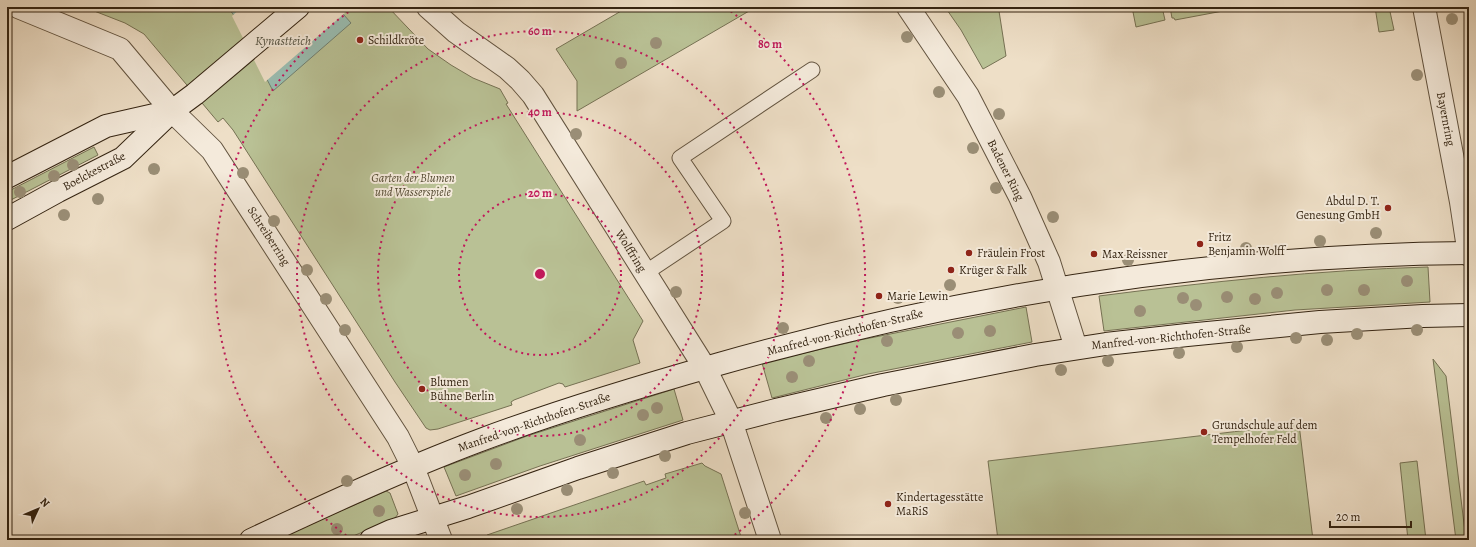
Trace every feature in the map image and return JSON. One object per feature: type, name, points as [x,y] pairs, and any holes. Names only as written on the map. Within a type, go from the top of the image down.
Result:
[{"type":"street","name":"Schreiberring","points":[[18,7],[120,49],[172,111],[212,150],[372,394],[398,437],[413,467],[441,540]]},
{"type":"street","name":"Boelckestraße","points":[[7,219],[123,158],[172,111],[195,94],[298,7]]},
{"type":"street","name":"Wolffring","points":[[428,7],[456,32],[507,68],[533,95],[705,368],[730,421],[770,540]]},
{"type":"street","name":"Badener Ring","points":[[908,7],[968,96],[1020,197],[1049,262],[1076,348]]},
{"type":"street","name":"Bayernring","points":[[1424,7],[1460,194],[1469,254]]},
{"type":"street","name":"Boelckestraße","points":[[7,177],[106,126],[172,111]]},
{"type":"street","name":"Manfred-von-Richthofen-Straße","points":[[251,540],[413,467],[517,426],[705,368],[784,346],[899,318],[994,299],[1146,275],[1352,257],[1469,254]]},
{"type":"street","name":"Manfred-von-Richthofen-Straße","points":[[371,540],[578,468],[688,433],[730,421],[883,385],[1076,348],[1320,322],[1469,315]]},
{"type":"lane","points":[[645,273],[723,221],[680,158],[812,70]]},
{"type":"green space","name":"Garten der Blumen und Wasserspiele","points":[[84,7],[366,7],[375,9],[388,7],[428,49],[473,78],[500,89],[508,103],[506,104],[643,321],[633,340],[640,363],[565,387],[563,384],[559,383],[514,400],[511,402],[512,405],[438,429],[430,430],[426,428],[233,130],[223,118],[218,122],[144,34],[125,23]]},
{"type":"green space","points":[[628,7],[756,7],[577,111],[577,81],[556,49]]},
{"type":"green space","points":[[945,7],[1024,7],[999,11],[1006,56],[983,69],[961,30]]},
{"type":"green space","points":[[1132,7],[1162,7],[1165,20],[1136,27]]},
{"type":"green space","points":[[1170,7],[1226,7],[1222,8],[1223,11],[1175,20],[1172,18]]},
{"type":"green space","points":[[1375,7],[1389,7],[1394,30],[1379,32]]},
{"type":"green space","points":[[94,147],[98,155],[7,202],[7,192]]},
{"type":"green space","points":[[1428,267],[1430,302],[1295,310],[1104,331],[1099,296],[1263,277]]},
{"type":"green space","points":[[1026,307],[1032,342],[868,374],[772,398],[762,363],[860,340]]},
{"type":"green space","points":[[1433,359],[1446,376],[1466,540],[1456,540]]},
{"type":"green space","points":[[674,389],[683,420],[540,466],[456,496],[444,467],[527,436]]},
{"type":"green space","points":[[1299,424],[1313,540],[998,540],[988,461]]},
{"type":"green space","points":[[1417,461],[1426,540],[1408,540],[1400,463]]},
{"type":"green space","points":[[702,463],[721,474],[742,540],[483,540],[487,535],[644,481],[646,485],[666,478],[665,474]]},
{"type":"green space","points":[[386,491],[390,493],[398,514],[395,518],[344,540],[274,540]]},
{"type":"water","name":"Kynastteich","points":[[227,7],[337,7],[351,23],[273,91],[233,14]]},
{"type":"pier","name":"Kynastteich","points":[[242,7],[340,7],[345,13],[265,82],[232,16]]},
{"type":"place","name":"Schildkröte","points":[[360,40]]},
{"type":"place","name":"Abdul D. T. Genesung GmbH","points":[[1388,208]]},
{"type":"place","name":"Fritz Benjamin Wolff","points":[[1200,244]]},
{"type":"place","name":"Fräulein Frost","points":[[969,253]]},
{"type":"place","name":"Max Reissner","points":[[1094,254]]},
{"type":"place","name":"Krüger & Falk","points":[[951,270]]},
{"type":"place","name":"Marie Lewin","points":[[879,296]]},
{"type":"place","name":"Blumen Bühne Berlin","points":[[422,389]]},
{"type":"place","name":"Grundschule auf dem Tempelhofer Feld","points":[[1204,432]]},
{"type":"place","name":"Kindertagesstätte MaRiS","points":[[888,504]]}]
